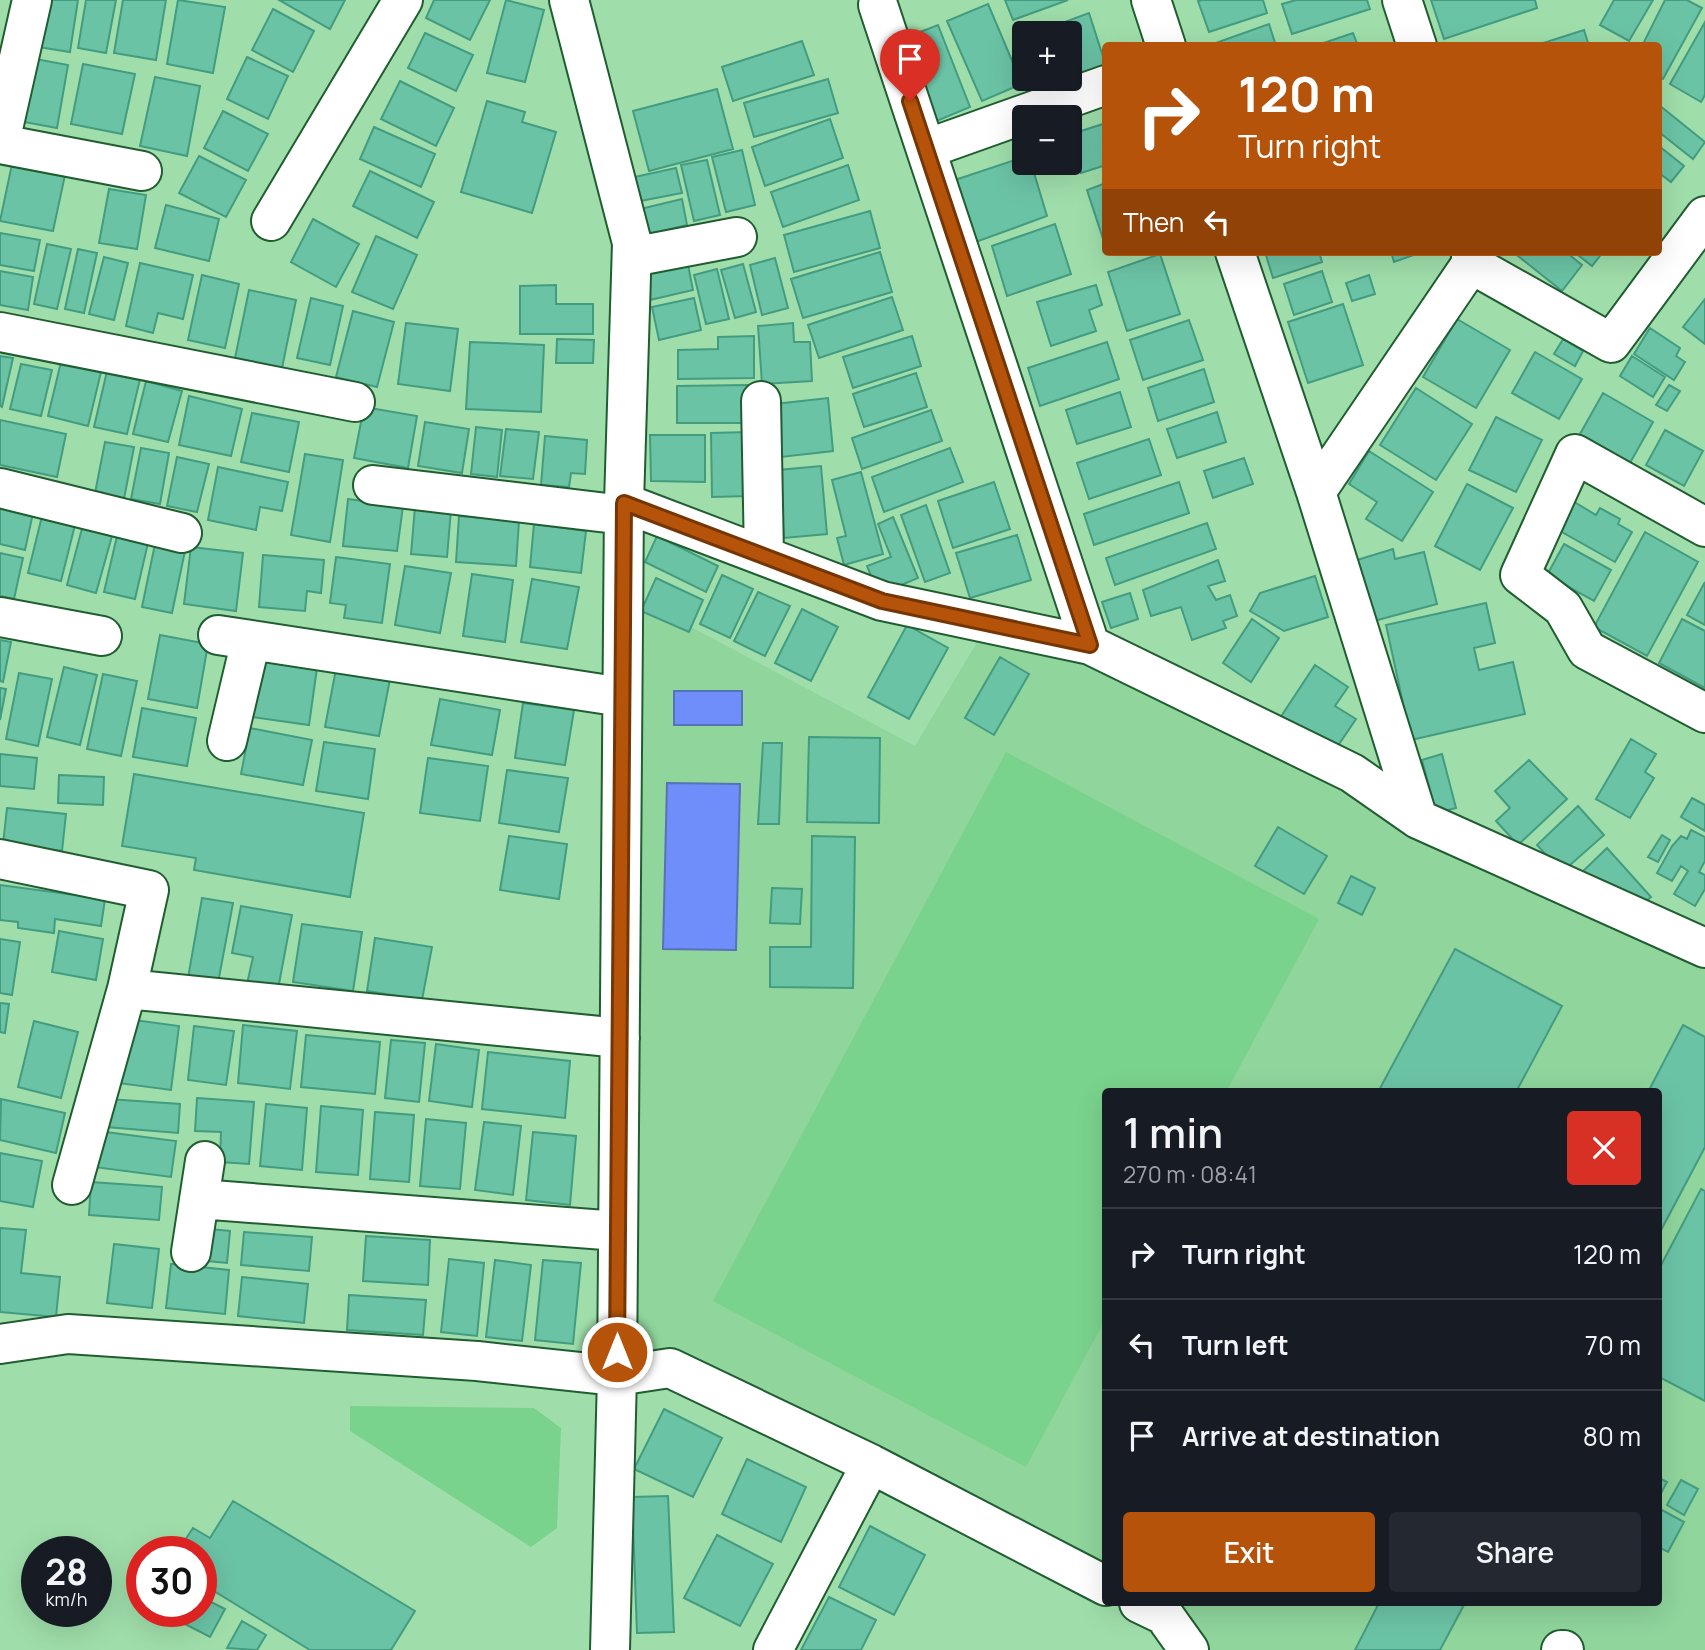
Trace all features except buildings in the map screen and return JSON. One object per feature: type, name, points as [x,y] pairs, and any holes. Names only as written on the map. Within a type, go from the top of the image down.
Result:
[{"type":"street","points":[[32,0],[0,143],[142,170]]},
{"type":"street","points":[[271,221],[403,0]]},
{"type":"street","points":[[569,0],[632,243],[624,509],[617,1376],[610,1650]]},
{"type":"street","points":[[1151,0],[1165,42]]},
{"type":"street","points":[[1402,0],[1416,42]]},
{"type":"street","points":[[878,5],[1090,645]]},
{"type":"street","points":[[926,149],[1102,86]]},
{"type":"street","points":[[1316,492],[1471,258],[1611,343],[1705,216]]},
{"type":"street","points":[[632,257],[737,237]]},
{"type":"street","points":[[1237,256],[1316,492],[1418,819]]},
{"type":"street","points":[[0,332],[355,402]]},
{"type":"street","points":[[761,401],[764,556]]},
{"type":"street","points":[[1705,527],[1575,454],[1520,575],[1563,608],[1587,650],[1705,713]]},
{"type":"street","points":[[373,485],[624,509],[764,556],[882,601],[1090,645],[1352,773],[1418,819],[1705,948]]},
{"type":"street","points":[[0,488],[182,533]]},
{"type":"street","points":[[0,617],[102,636]]},
{"type":"street","points":[[227,741],[234,637],[622,697]]},
{"type":"street","points":[[0,859],[149,890],[127,989],[72,1185]]},
{"type":"street","points":[[127,989],[620,1038]]},
{"type":"street","points":[[191,1252],[205,1161]]},
{"type":"street","points":[[199,1199],[618,1231]]},
{"type":"street","points":[[0,1344],[68,1334],[463,1360],[617,1376],[670,1368],[871,1464],[1102,1584]]},
{"type":"street","points":[[773,1650],[871,1464]]},
{"type":"street","points":[[1145,1606],[1164,1615],[1189,1650]]},
{"type":"shaded area","points":[[623,591],[915,746],[988,624],[1090,645],[1705,948],[1705,1650],[1189,1650],[1142,1606],[1662,1606],[1662,1088],[1102,1088],[1102,1585],[670,1368],[617,1376]]},
{"type":"shaded area","points":[[1006,752],[1319,919],[1228,1088],[1102,1088],[1102,1325],[1026,1467],[713,1301]]},
{"type":"shaded area","points":[[350,1406],[534,1408],[561,1428],[557,1528],[531,1547],[350,1431]]},
{"type":"water","points":[[674,691],[742,691],[742,725],[674,725]]},
{"type":"water","points":[[667,783],[740,784],[736,950],[663,949]]},
{"type":"route","points":[[617,1352],[624,503],[882,601],[1090,645],[910,101]]}]
